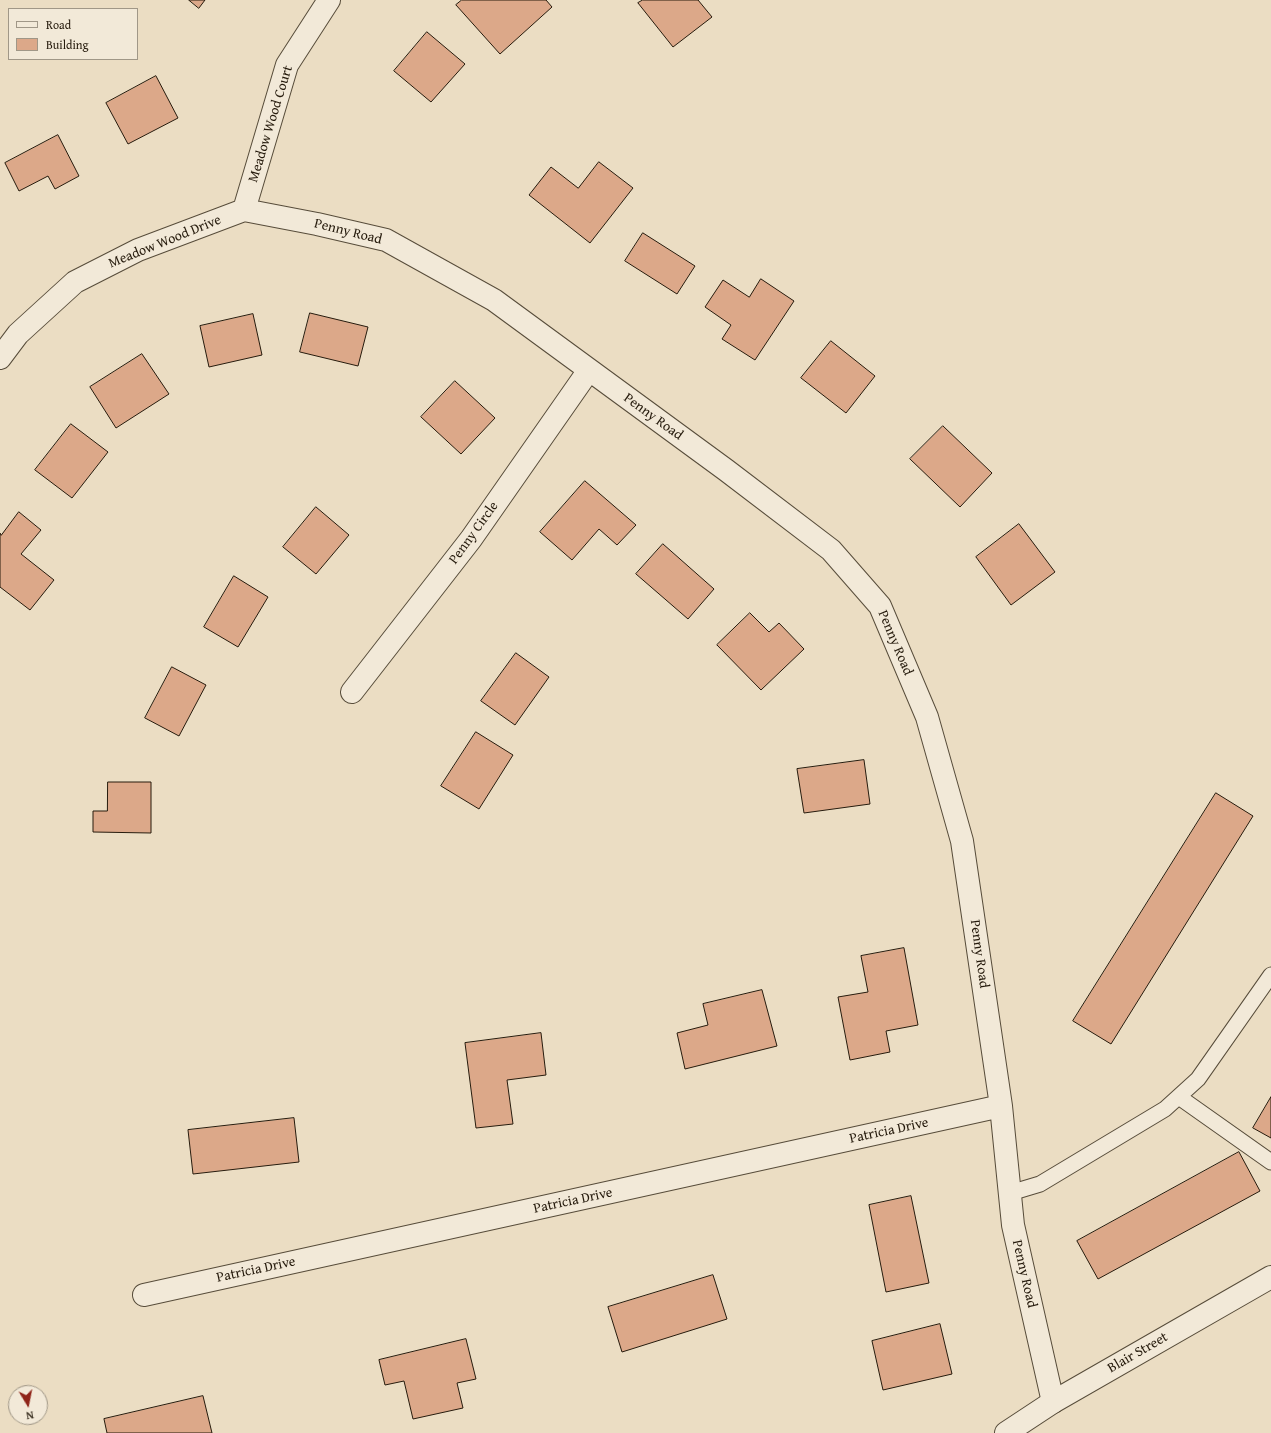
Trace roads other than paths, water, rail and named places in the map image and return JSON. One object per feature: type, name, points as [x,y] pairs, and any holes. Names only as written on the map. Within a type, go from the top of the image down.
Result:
[{"type":"street","name":"Meadow Wood Court","points":[[244,210],[287,65],[329,0]]},
{"type":"street","name":"Meadow Wood Drive","points":[[0,358],[18,334],[75,282],[138,250],[244,210]]},
{"type":"street","name":"Penny Road","points":[[244,210],[317,224],[386,240],[494,300],[726,470],[831,550],[880,606],[927,717],[962,841],[1001,1106],[1013,1225],[1053,1402]]},
{"type":"street","name":"Penny Circle","points":[[352,692],[471,539],[588,370]]},
{"type":"street","name":"Patricia Drive","points":[[144,1295],[1001,1106]]},
{"type":"street","name":"Blair Street","points":[[1006,1433],[1053,1402],[1271,1277]]},
{"type":"lane","points":[[1010,1193],[1040,1184],[1165,1109],[1198,1079],[1271,975]]},
{"type":"lane","points":[[1179,1097],[1271,1162]]}]
